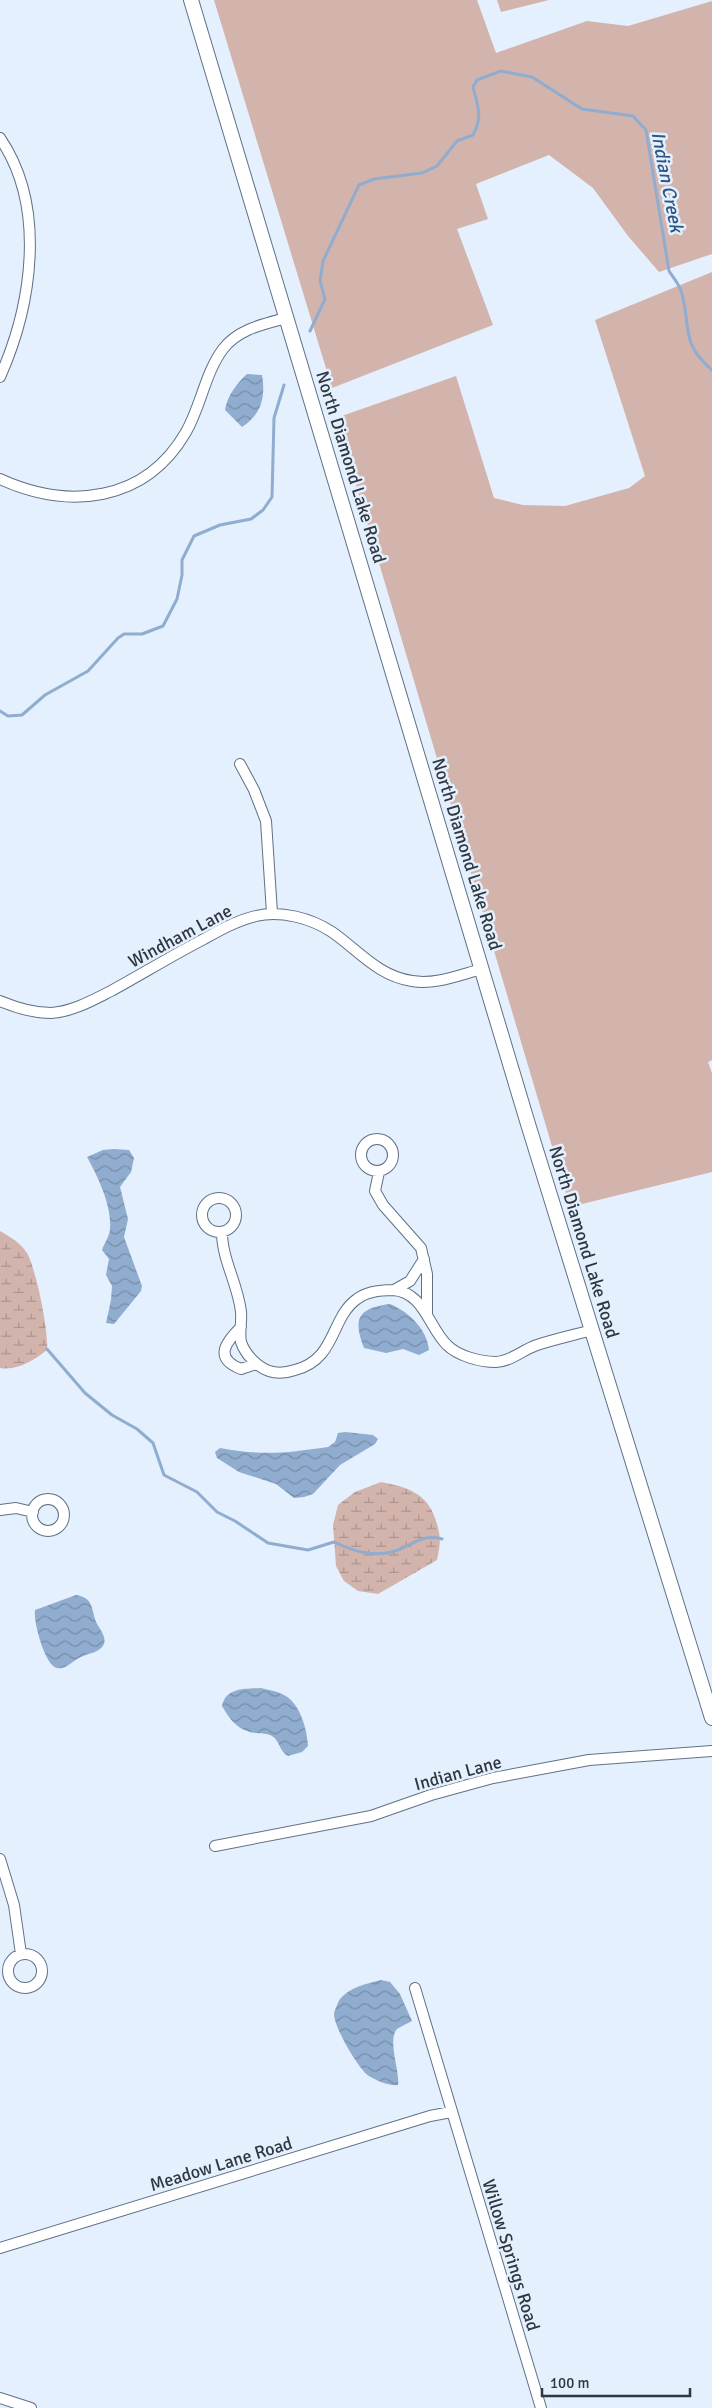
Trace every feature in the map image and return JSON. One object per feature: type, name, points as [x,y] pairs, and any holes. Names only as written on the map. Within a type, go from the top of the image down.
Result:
[{"type":"street","name":"North Diamond Lake Road","points":[[191,0],[482,969],[712,1718]]},
{"type":"street","points":[[0,138],[11,155],[22,183],[29,243],[23,314],[13,347],[0,377]]},
{"type":"street","points":[[0,479],[40,494],[66,498],[93,496],[112,492],[133,482],[170,454],[186,432],[213,366],[223,348],[236,336],[250,328],[286,318]]},
{"type":"street","points":[[240,764],[254,790],[266,821],[272,913]]},
{"type":"street","name":"Windham Lane","points":[[0,1001],[23,1011],[51,1013],[68,1010],[98,998],[227,926],[254,916],[272,913],[297,917],[331,932],[382,971],[398,978],[422,982],[435,981],[482,969]]},
{"type":"street","points":[[379,1172],[375,1191],[383,1205],[421,1248],[424,1259],[427,1313]]},
{"type":"street","points":[[222,1232],[222,1246],[241,1310],[241,1341],[256,1364],[269,1371],[284,1374],[313,1364],[322,1354],[348,1307],[358,1298],[370,1293],[394,1290],[410,1281],[424,1259]]},
{"type":"street","points":[[394,1290],[405,1293],[427,1313],[447,1345],[463,1355],[493,1362],[506,1361],[535,1345],[592,1330]]},
{"type":"street","points":[[241,1327],[228,1340],[225,1357],[230,1365],[241,1369],[256,1364]]},
{"type":"street","points":[[0,1510],[16,1508],[33,1512]]},
{"type":"street","name":"Indian Lane","points":[[215,1846],[371,1816],[431,1795],[493,1778],[589,1760],[712,1751]]},
{"type":"street","points":[[0,1859],[14,1905],[21,1954]]},
{"type":"street","name":"Willow Springs Road","points":[[415,1988],[541,2408]]},
{"type":"street","name":"Meadow Lane Road","points":[[0,2248],[422,2118],[451,2112]]},
{"type":"street","points":[[0,2398],[31,2408]]},
{"type":"green space","points":[[214,0],[477,0],[496,53],[587,21],[628,26],[712,1],[712,254],[659,272],[628,236],[593,188],[549,155],[476,184],[488,219],[457,229],[493,325],[332,388]]},
{"type":"green space","points":[[497,0],[549,0],[501,12]]},
{"type":"green space","points":[[712,272],[712,1060],[708,1062],[712,1073],[712,1172],[570,1207],[336,418],[456,376],[494,498],[523,505],[565,506],[629,488],[645,476],[595,320]]},
{"type":"green space","points":[[0,1231],[22,1246],[31,1261],[46,1330],[47,1350],[25,1364],[13,1368],[0,1368]]},
{"type":"green space","points":[[381,1482],[414,1492],[426,1502],[435,1518],[440,1543],[437,1560],[378,1594],[358,1591],[344,1581],[336,1566],[333,1525],[338,1505],[355,1492]]},
{"type":"water","points":[[247,374],[262,375],[263,391],[258,411],[242,427],[225,410],[233,390]]},
{"type":"water","points":[[103,1150],[129,1150],[134,1158],[131,1172],[120,1187],[128,1219],[124,1237],[142,1286],[141,1291],[114,1324],[106,1323],[112,1286],[106,1275],[109,1259],[102,1250],[110,1231],[109,1211],[100,1183],[87,1157]]},
{"type":"water","points":[[390,1304],[397,1307],[416,1322],[425,1335],[429,1350],[419,1355],[403,1349],[386,1353],[364,1348],[359,1329],[361,1316],[371,1308]]},
{"type":"water","points":[[338,1433],[373,1435],[378,1439],[375,1444],[340,1465],[313,1494],[304,1497],[294,1498],[276,1484],[239,1472],[217,1458],[215,1452],[220,1448],[274,1453],[328,1447],[335,1442]]},
{"type":"water","points":[[76,1595],[85,1598],[90,1603],[105,1641],[97,1651],[78,1658],[63,1668],[57,1668],[48,1660],[44,1652],[38,1633],[35,1610]]},
{"type":"water","points":[[261,1688],[284,1695],[290,1699],[298,1710],[302,1717],[308,1746],[302,1752],[288,1756],[272,1736],[240,1728],[228,1716],[222,1706],[224,1700],[232,1692]]},
{"type":"water","points":[[381,1980],[390,1982],[400,1994],[412,2021],[397,2029],[394,2034],[393,2048],[398,2085],[379,2081],[365,2072],[347,2047],[334,2013],[340,1999],[344,1995],[359,1986]]},
{"type":"waterway","name":"Indian Creek","points":[[310,331],[325,299],[320,281],[323,261],[359,185],[374,179],[422,173],[437,166],[457,141],[473,135],[476,129],[479,111],[473,87],[477,80],[501,71],[532,77],[582,109],[633,116],[646,130],[669,271],[681,291],[691,342],[695,351],[712,370]]},
{"type":"waterway","name":"Indian Creek","points":[[0,711],[8,716],[22,715],[45,695],[88,671],[118,638],[124,634],[142,634],[163,626],[177,599],[182,575],[182,560],[194,536],[220,525],[251,519],[263,510],[272,497],[274,418],[284,385]]},
{"type":"waterway","points":[[47,1349],[85,1393],[112,1415],[137,1429],[153,1443],[164,1475],[197,1492],[217,1512],[235,1521],[268,1543],[308,1550],[334,1542],[350,1549],[382,1554],[398,1550],[424,1538],[442,1539]]}]
